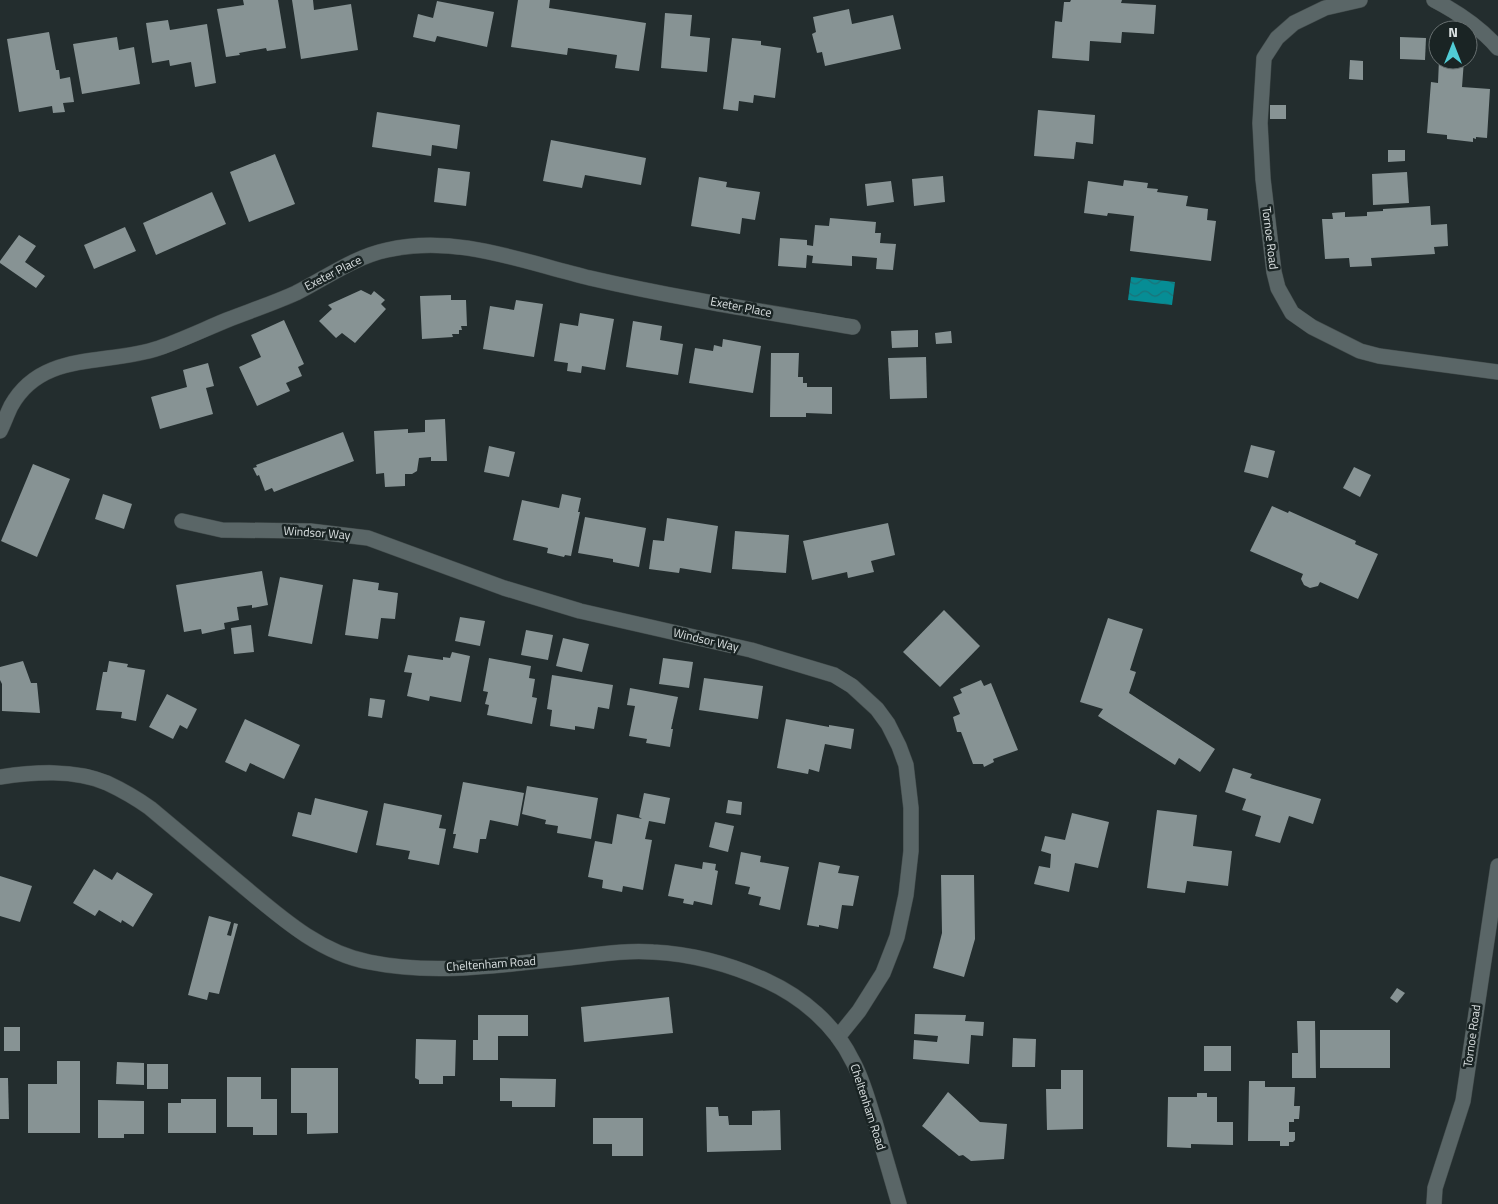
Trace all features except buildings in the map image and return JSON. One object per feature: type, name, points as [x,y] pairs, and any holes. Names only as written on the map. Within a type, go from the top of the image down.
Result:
[{"type":"street","name":"Tornoe Road","points":[[1360,0],[1324,8],[1294,23],[1277,38],[1264,58],[1260,123],[1263,179],[1274,272],[1278,288],[1292,314],[1312,327],[1360,351],[1379,356],[1498,372]]},
{"type":"street","points":[[1434,0],[1461,14],[1485,34],[1498,48]]},
{"type":"street","name":"Exeter Place","points":[[0,431],[11,406],[21,391],[48,370],[64,364],[127,356],[159,348],[296,293],[359,259],[386,250],[414,245],[442,244],[470,247],[590,278],[750,310],[853,327]]},
{"type":"street","name":"Windsor Way","points":[[182,520],[222,530],[310,531],[368,538],[504,588],[580,611],[751,650],[834,675],[852,686],[877,709],[888,724],[906,765],[911,808],[911,851],[906,895],[897,937],[883,973],[859,1011],[838,1037]]},
{"type":"street","name":"Cheltenham Road","points":[[0,777],[32,772],[70,774],[105,782],[130,794],[150,808],[286,922],[311,939],[338,953],[368,962],[413,969],[473,967],[621,952],[651,952],[696,956],[740,969],[781,987],[812,1009],[838,1037],[852,1058],[862,1080],[899,1204]]},
{"type":"street","name":"Tornoe Road","points":[[1434,1204],[1435,1188],[1463,1101],[1498,866]]},
{"type":"water","points":[[1131,277],[1175,282],[1172,305],[1128,300]]}]
